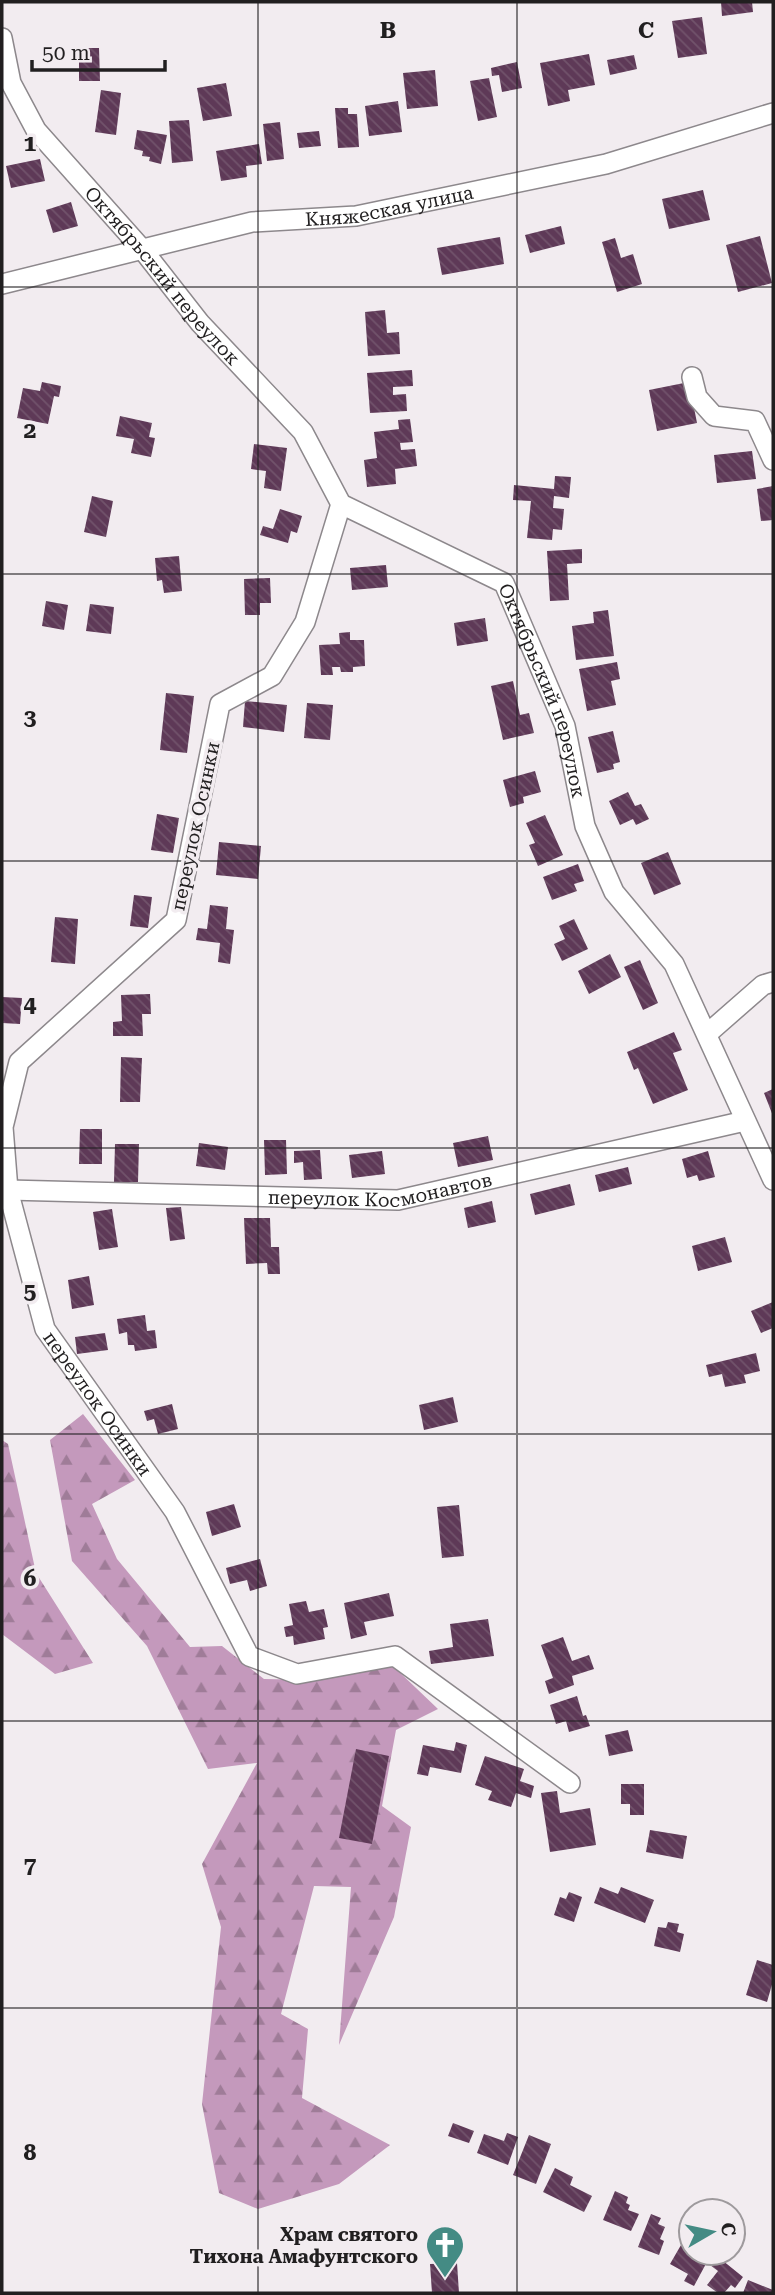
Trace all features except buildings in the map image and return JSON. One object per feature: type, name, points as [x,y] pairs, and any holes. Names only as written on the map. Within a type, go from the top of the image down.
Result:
[{"type":"street","name":"Октябрьский переулок","points":[[2,38],[11,83],[36,130],[142,249],[200,323],[303,432],[341,504],[505,583],[565,726],[585,826],[614,892],[674,964],[773,1180]]},
{"type":"street","name":"Княжеская улица","points":[[2,284],[252,222],[356,216],[606,164],[773,113]]},
{"type":"street","points":[[692,377],[697,397],[714,416],[755,421],[773,460]]},
{"type":"street","name":"переулок Осинки","points":[[341,504],[305,622],[272,676],[220,704],[176,920],[19,1062],[3,1127],[8,1189],[45,1329],[175,1512],[249,1657],[297,1674],[395,1656],[570,1783]]},
{"type":"street","points":[[707,1034],[763,985],[773,982]]},
{"type":"street","name":"переулок Космонавтов","points":[[8,1189],[398,1200],[745,1121]]},
{"type":"green space","points":[[83,1414],[135,1480],[92,1504],[117,1559],[190,1647],[222,1646],[264,1679],[318,1680],[393,1666],[438,1709],[396,1730],[382,1806],[411,1827],[394,1917],[339,2045],[351,1887],[314,1886],[281,2014],[308,2029],[302,2098],[390,2145],[339,2184],[258,2209],[219,2193],[202,2104],[221,1927],[202,1864],[257,1763],[208,1769],[147,1646],[72,1561],[50,1440]]},
{"type":"green space","points":[[2,1440],[8,1444],[36,1573],[93,1663],[55,1674],[2,1634]]},
{"type":"place","name":"Храм святого Тихона Амафунтского","points":[[445,2279]]}]
